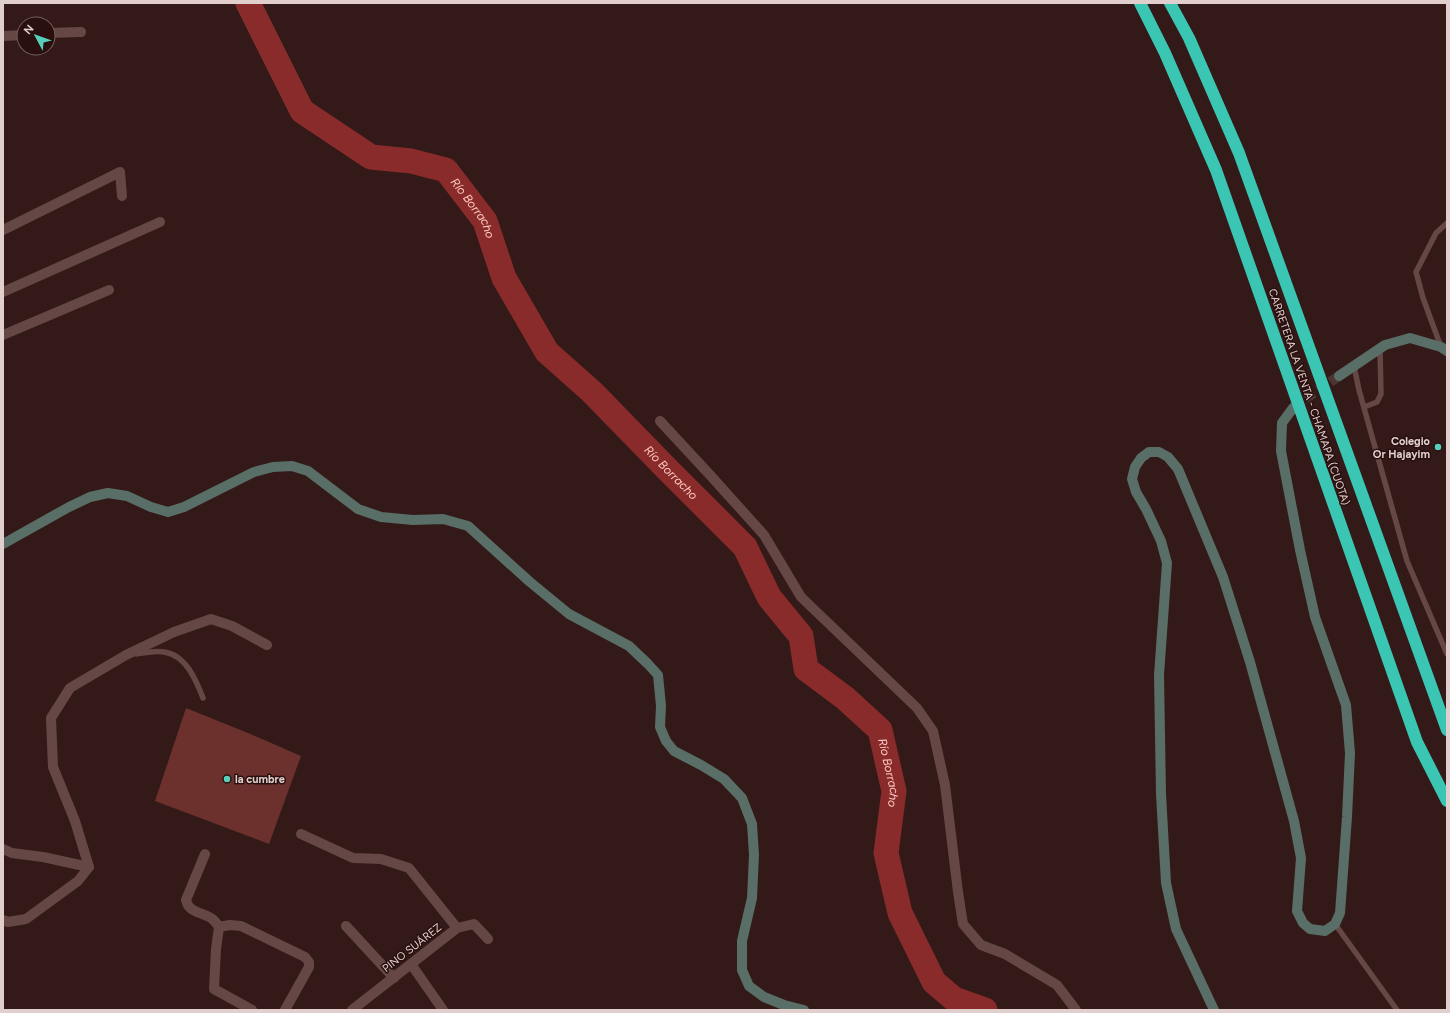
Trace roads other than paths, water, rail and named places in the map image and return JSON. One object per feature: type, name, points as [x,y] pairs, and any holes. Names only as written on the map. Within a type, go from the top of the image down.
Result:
[{"type":"highway","name":"CARRETERA LA VENTA - CHAMAPA (CUOTA)","points":[[1140,3],[1165,53],[1216,170],[1417,742],[1447,801]]},
{"type":"highway","name":"CARRETERA LA VENTA - CHAMAPA (CUOTA)","points":[[1170,3],[1190,38],[1239,153],[1447,730]]},
{"type":"main road","points":[[1339,376],[1385,345],[1410,338],[1444,349]]},
{"type":"main road","points":[[1214,1010],[1176,929],[1166,883],[1161,794],[1159,675],[1167,563],[1161,541],[1136,492],[1132,479],[1134,467],[1141,458],[1149,452],[1159,452],[1168,457],[1178,469],[1224,577],[1294,820],[1301,858],[1297,911],[1303,922],[1310,929],[1325,932],[1335,924],[1340,913],[1350,753],[1346,705],[1315,617],[1300,550],[1281,451],[1282,423],[1292,408]]},
{"type":"main road","points":[[3,544],[90,497],[108,493],[127,496],[151,507],[168,512],[184,507],[254,472],[273,466],[292,466],[308,471],[358,509],[381,517],[413,520],[443,519],[468,526],[530,582],[569,614],[629,646],[658,675],[661,706],[660,727],[666,741],[674,751],[701,765],[724,780],[742,798],[752,824],[754,855],[752,898],[742,941],[742,970],[749,986],[764,997],[784,1005],[804,1010]]},
{"type":"street","points":[[56,34],[81,32]]},
{"type":"street","points":[[3,36],[16,35]]},
{"type":"street","points":[[3,230],[120,172],[122,196]]},
{"type":"street","points":[[3,292],[160,222]]},
{"type":"street","points":[[3,336],[109,290]]},
{"type":"street","points":[[660,421],[764,535],[801,597],[917,708],[933,731],[945,784],[963,924],[981,945],[1005,954],[1057,985],[1076,1010]]},
{"type":"street","points":[[89,868],[74,821],[52,766],[50,718],[70,688],[126,655],[174,632],[211,619],[232,626],[267,645]]},
{"type":"street","points":[[301,834],[353,858],[381,859],[409,868],[457,928]]},
{"type":"street","points":[[3,849],[12,853],[43,857],[89,868]]},
{"type":"street","points":[[204,854],[186,900],[186,905],[190,910],[212,918],[219,927],[216,949],[214,990],[252,1010]]},
{"type":"street","points":[[3,920],[8,922],[26,919],[78,881],[89,868]]},
{"type":"street","name":"PINO SUÁREZ","points":[[352,1010],[457,928],[474,924],[488,939]]},
{"type":"street","points":[[219,927],[230,925],[241,926],[305,957],[309,962],[309,967],[285,1010]]},
{"type":"street","points":[[346,926],[394,978]]},
{"type":"street","points":[[411,964],[443,1010]]},
{"type":"lane","points":[[1444,349],[1423,298],[1416,272],[1436,233],[1447,223]]},
{"type":"lane","points":[[1364,407],[1377,402],[1381,394],[1380,348]]},
{"type":"lane","points":[[1354,366],[1407,561],[1447,654]]},
{"type":"lane","points":[[126,655],[164,652],[179,657],[188,667],[198,684],[203,698]]},
{"type":"lane","points":[[1335,924],[1397,1010]]},
{"type":"waterway","name":"Río Borracho","points":[[248,3],[302,111],[371,157],[411,161],[446,170],[485,221],[504,278],[547,352],[592,392],[745,547],[769,597],[801,636],[806,669],[845,698],[880,730],[894,791],[886,853],[900,913],[934,982],[954,999],[985,1010]]},
{"type":"tunnel","points":[[1293,407],[1339,376]]},
{"type":"place","name":"Colegio Or Hajayim","points":[[1438,447]]},
{"type":"place","name":"la cumbre","points":[[227,779]]}]
